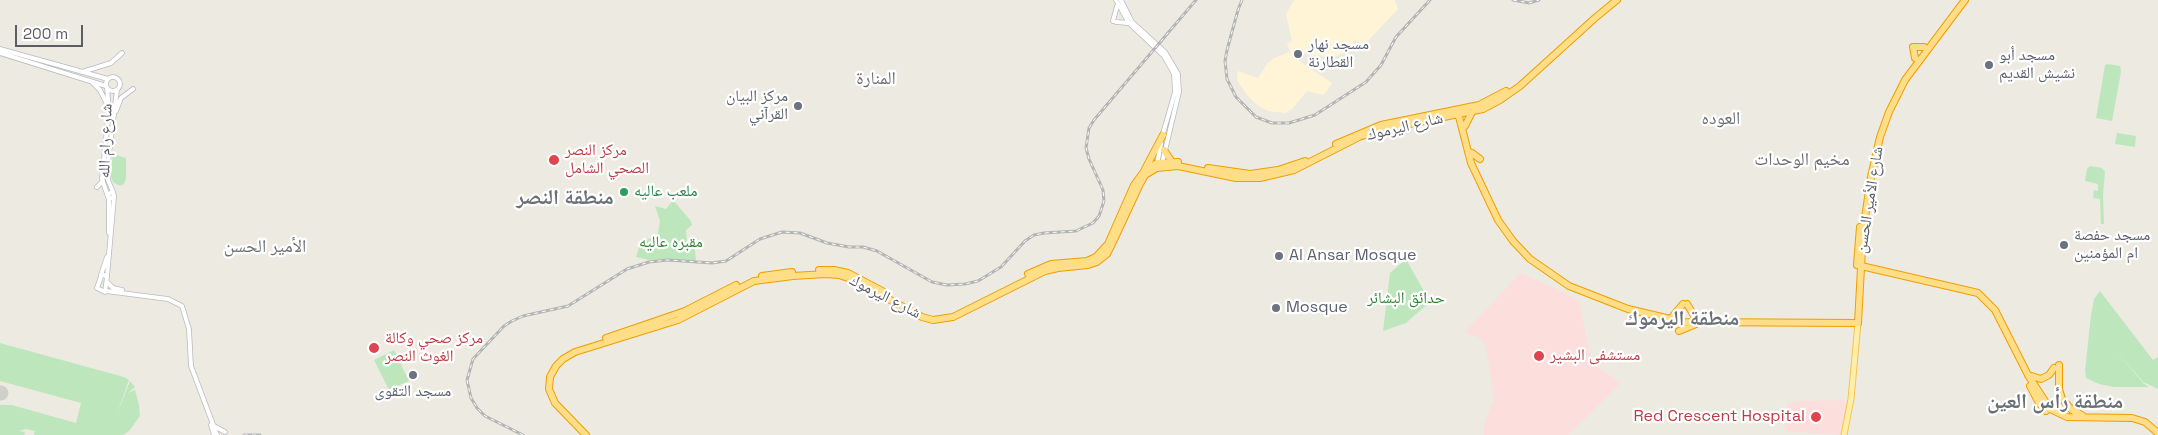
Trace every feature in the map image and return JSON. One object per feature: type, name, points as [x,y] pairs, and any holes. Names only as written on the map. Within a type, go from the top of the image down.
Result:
[{"type":"highway","name":"شارع اليرموك","points":[[582,435],[551,403],[546,394],[545,381],[551,368],[574,348],[660,323],[678,320],[754,281],[826,274],[852,279],[925,318],[933,320],[950,318],[1045,271],[1097,262],[1107,254],[1140,184],[1146,175],[1160,165],[1178,166],[1236,178],[1260,178],[1294,170],[1359,138],[1380,130],[1444,118],[1460,113],[1502,94],[1531,73],[1611,0]]},
{"type":"highway","name":"شارع اليرموك","points":[[586,435],[552,398],[549,383],[553,371],[561,361],[575,352],[660,323],[736,285],[772,274],[834,270],[855,276],[924,314],[935,316],[949,314],[1043,267],[1055,263],[1087,261],[1096,256],[1108,244],[1134,185],[1144,170],[1172,162],[1242,174],[1271,172],[1299,163],[1373,128],[1410,119],[1472,112],[1500,100],[1588,23],[1618,0]]},
{"type":"highway","name":"شارع الأمير الحسن","points":[[1855,320],[1861,268],[1861,230],[1874,146],[1898,84],[1915,58],[1913,47],[1924,47],[1960,0]]},
{"type":"highway","name":"شارع الأمير الحسن","points":[[1861,230],[1874,158],[1889,112],[1905,80],[1965,0]]},
{"type":"highway","points":[[1463,125],[1472,112]]},
{"type":"highway","points":[[1460,113],[1472,163],[1492,210],[1505,232],[1530,259],[1563,283],[1593,297],[1628,309],[1672,318],[1697,321],[1855,320]]},
{"type":"highway","points":[[1444,118],[1463,125]]},
{"type":"highway","points":[[1463,125],[1491,201],[1505,225],[1524,249],[1548,270],[1568,282],[1605,298],[1672,318]]},
{"type":"highway","points":[[1144,170],[1163,135]]},
{"type":"highway","points":[[1164,150],[1172,162]]},
{"type":"highway","points":[[1472,153],[1481,161],[1478,170]]},
{"type":"highway","points":[[1861,268],[1978,292],[1993,311],[2050,409],[2062,415],[2088,418],[2132,418],[2145,422],[2158,433]]},
{"type":"highway","points":[[1861,268],[1973,295],[1983,301],[1993,311],[2039,403],[2047,412],[2057,418],[2070,421],[2133,422],[2154,435]]},
{"type":"highway","points":[[1672,318],[1685,304],[1697,321]]},
{"type":"highway","points":[[671,308],[679,315]]},
{"type":"highway","points":[[1672,318],[1677,331],[1697,321]]},
{"type":"highway","points":[[2028,374],[2041,379],[2056,367],[2062,399],[2072,410],[2088,418]]},
{"type":"main road","points":[[1118,1],[1114,22],[1129,23]]},
{"type":"main road","points":[[1118,1],[1129,23],[1161,52],[1174,74],[1175,92],[1163,135],[1160,165]]},
{"type":"main road","points":[[1118,1],[1132,22],[1165,52],[1178,74],[1179,92],[1160,165]]},
{"type":"main road","points":[[0,51],[81,72],[108,78],[114,77],[120,80],[120,85],[117,90],[112,91],[90,80],[0,51]]},
{"type":"main road","points":[[81,72],[110,63],[122,53]]},
{"type":"main road","points":[[107,87],[108,78]]},
{"type":"main road","points":[[90,80],[104,96],[109,109]]},
{"type":"main road","name":"شارع رام الله","points":[[101,274],[107,258],[110,222],[110,196],[103,181],[109,109],[107,87]]},
{"type":"main road","points":[[112,120],[121,98],[133,89]]},
{"type":"main road","name":"شارع رام الله","points":[[106,291],[110,196],[113,192],[107,175],[117,90]]},
{"type":"main road","points":[[97,187],[103,181]]},
{"type":"main road","points":[[107,277],[101,274],[97,288],[103,292],[136,294],[172,300],[179,303],[183,309],[189,329],[191,366],[215,435]]},
{"type":"main road","points":[[107,282],[115,289],[136,294]]},
{"type":"main road","name":"شارع الأمير الحسن","points":[[1844,435],[1852,399],[1856,336],[1855,320]]},
{"type":"main road","points":[[209,416],[214,425],[215,435]]},
{"type":"main road","points":[[214,425],[225,432]]},
{"type":"shaded area","points":[[1294,0],[1395,0],[1398,9],[1365,44],[1355,40],[1347,51],[1333,58],[1303,53],[1296,59],[1332,83],[1324,95],[1307,91],[1291,110],[1285,113],[1268,111],[1257,105],[1247,95],[1237,80],[1238,71],[1258,78],[1268,63],[1274,58],[1290,52],[1287,44],[1292,41],[1286,14]]},
{"type":"shaded area","name":"مستشفى البشير","points":[[1520,273],[1557,289],[1579,302],[1592,364],[1621,383],[1568,435],[1484,435],[1484,425],[1494,398],[1486,347],[1481,339],[1465,332]]},
{"type":"shaded area","name":"Red Crescent Hospital","points":[[1850,400],[1844,435],[1785,431],[1787,403]]},
{"type":"green space","points":[[2105,65],[2120,66],[2121,72],[2112,121],[2096,118]]},
{"type":"green space","points":[[2117,133],[2136,136],[2135,147],[2115,144]]},
{"type":"green space","points":[[113,154],[126,158],[126,179],[124,184],[120,186],[113,182],[110,174]]},
{"type":"green space","points":[[2090,166],[2102,168],[2105,172],[2103,195],[2104,224],[2101,224],[2100,199],[2093,198],[2094,190],[2098,191],[2098,184],[2085,181],[2087,169]]},
{"type":"green space","name":"مقبره عاليه","points":[[673,200],[691,221],[692,225],[686,230],[687,243],[695,250],[696,261],[649,260],[636,257],[640,244],[658,233],[660,221],[655,206],[666,209]]},
{"type":"green space","name":"حدائق البشائر","points":[[1406,259],[1430,302],[1406,323],[1383,331],[1390,273]]},
{"type":"green space","points":[[2100,291],[2153,360],[2158,357],[2158,389],[2143,382],[2114,348],[2143,383],[2149,387],[2114,387],[2099,384],[2086,378],[2085,371],[2091,315],[2094,299]]},
{"type":"green space","points":[[0,343],[124,377],[129,380],[117,414],[130,381],[135,387],[128,393],[137,389],[135,390],[140,416],[129,431],[123,435],[34,435],[35,431],[26,429],[19,431],[25,432],[24,435],[0,435],[0,405],[12,405],[76,423],[81,403],[0,381]]},
{"type":"green space","points":[[394,350],[409,381],[389,390],[374,360]]},
{"type":"railway","points":[[523,435],[485,416],[477,408],[471,398],[467,380],[473,359],[504,326],[512,321],[523,316],[568,306],[627,269],[649,262],[668,260],[712,263],[726,261],[760,239],[782,232],[800,233],[827,243],[849,247],[863,247],[877,251],[932,282],[947,285],[965,284],[978,281],[1001,267],[1025,241],[1034,235],[1076,231],[1093,223],[1099,216],[1104,201],[1103,190],[1086,148],[1089,128],[1196,0]]},
{"type":"railway","points":[[1242,0],[1227,50],[1225,61],[1227,79],[1236,97],[1256,117],[1272,123],[1289,123],[1315,115],[1366,82],[1381,65],[1396,37],[1430,0]]},
{"type":"railway","points":[[1513,0],[1529,3],[1539,0]]},
{"type":"railway","points":[[244,435],[260,435]]},
{"type":"place","name":"مسجد نهار القطارنة","points":[[1298,54]]},
{"type":"place","name":"مسجد أبو نشيش القديم","points":[[1989,65]]},
{"type":"place","name":"مركز البيان القرآني","points":[[798,106]]},
{"type":"place","name":"مركز النصر الصحي الشامل","points":[[554,160]]},
{"type":"place","name":"ملعب عاليه","points":[[624,192]]},
{"type":"place","name":"مسجد حفصة ام المؤمنين","points":[[2064,245]]},
{"type":"place","name":"Al Ansar Mosque","points":[[1279,256]]},
{"type":"place","name":"Mosque","points":[[1276,308]]},
{"type":"place","name":"مركز صحي وكالة الغوث النصر","points":[[374,348]]},
{"type":"place","name":"مستشفى البشير","points":[[1539,356]]},
{"type":"place","name":"مسجد التقوى","points":[[413,375]]},
{"type":"place","name":"Red Crescent Hospital","points":[[1816,417]]},
{"type":"district","name":"المنارة","points":[[876,79]]},
{"type":"district","name":"العوده","points":[[1721,119]]},
{"type":"district","name":"مخيم الوحدات","points":[[1802,160]]},
{"type":"district","name":"منطقة النصر","points":[[565,198]]},
{"type":"district","name":"الأمير الحسن","points":[[265,247]]},
{"type":"district","name":"منطقة اليرموك","points":[[1682,319]]},
{"type":"district","name":"منطقة رأس العين","points":[[2055,402]]}]
